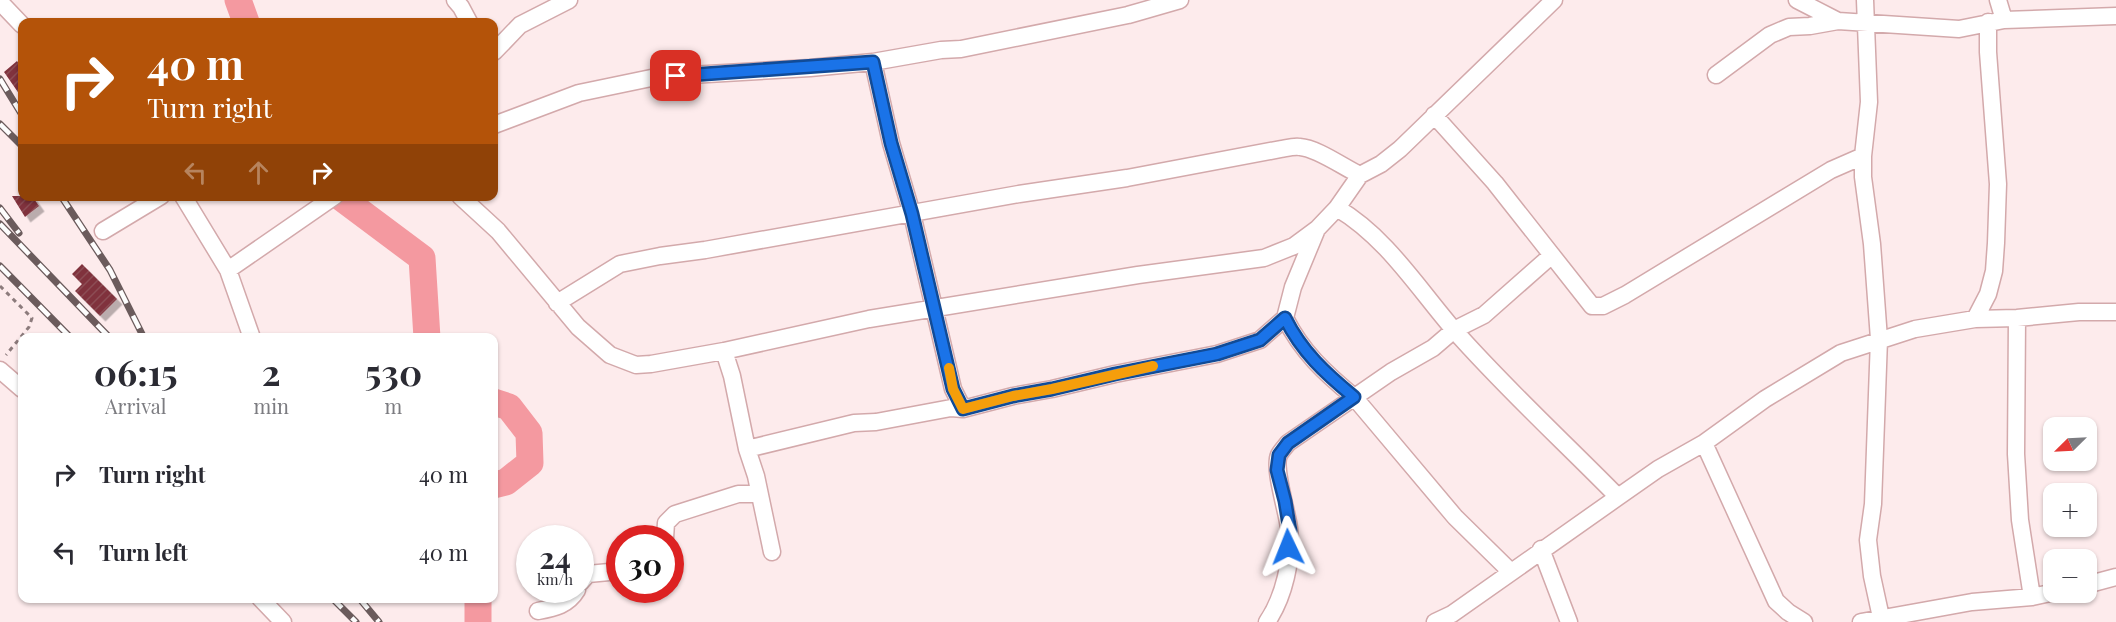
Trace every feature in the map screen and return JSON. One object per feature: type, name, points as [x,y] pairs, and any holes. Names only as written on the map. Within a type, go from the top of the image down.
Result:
[{"type":"street","points":[[455,0],[467,18]]},
{"type":"street","points":[[498,48],[520,25],[569,0]]},
{"type":"street","points":[[498,123],[579,93],[656,77],[873,62],[941,50],[961,50],[1128,15],[1180,0]]},
{"type":"street","points":[[465,201],[498,231],[533,270],[578,327],[610,355],[636,365],[724,351],[827,327],[934,308],[1128,276],[1264,258],[1294,246],[1317,229],[1337,208],[1360,175],[1381,164],[1400,149],[1554,0]]},
{"type":"street","points":[[1797,0],[1838,21]]},
{"type":"street","points":[[1865,0],[1869,102],[1863,177],[1872,244],[1879,339],[1873,504],[1868,540],[1872,576],[1882,620]]},
{"type":"street","points":[[1975,319],[1988,294],[1994,271],[1998,184],[1988,52],[1996,21],[1998,0]]},
{"type":"street","points":[[0,2],[18,21]]},
{"type":"street","points":[[1716,75],[1770,35],[1789,27],[1838,21],[1959,28],[1996,21],[2116,16]]},
{"type":"street","points":[[873,62],[953,389],[963,409]]},
{"type":"street","points":[[1434,115],[1495,183],[1592,306],[1603,306],[1625,295],[1831,170],[1863,156]]},
{"type":"street","points":[[557,303],[620,264],[1019,194],[1127,178],[1217,160],[1300,147],[1319,153],[1360,175]]},
{"type":"street","points":[[103,231],[153,201]]},
{"type":"street","points":[[186,201],[228,270],[250,333]]},
{"type":"street","points":[[228,270],[329,201]]},
{"type":"street","points":[[1337,208],[1378,239],[1454,330],[1513,394],[1618,496]]},
{"type":"street","points":[[747,449],[854,423],[876,423],[951,408],[963,409],[1013,396],[1217,354],[1260,340],[1285,318],[1293,287],[1317,229]]},
{"type":"street","points":[[1266,622],[1277,608],[1288,563],[1290,531],[1277,470],[1279,455],[1288,443],[1391,372],[1433,348],[1454,330],[1484,315],[1552,255]]},
{"type":"street","points":[[1435,622],[1452,614],[1541,549],[1658,469],[1704,442],[1765,399],[1841,353],[1915,328],[1975,319],[2017,318],[2079,312],[2116,312]]},
{"type":"street","points":[[1285,318],[1296,340],[1329,376],[1354,397],[1455,517],[1511,572]]},
{"type":"street","points":[[2017,318],[2016,465],[2020,520],[2032,597]]},
{"type":"street","points":[[724,351],[732,376],[772,552]]},
{"type":"street","points":[[1,373],[18,386]]},
{"type":"street","points":[[1704,442],[1776,601],[1804,622]]},
{"type":"street","points":[[666,525],[675,514],[738,494],[759,494]]},
{"type":"street","points":[[1541,549],[1569,622]]},
{"type":"street","points":[[2097,582],[2116,577]]},
{"type":"street","points":[[1861,622],[1972,602],[2043,595]]},
{"type":"street","points":[[263,603],[277,620]]},
{"type":"street","points":[[538,611],[558,608],[565,603]]},
{"type":"path","points":[[0,286],[32,318],[25,333]]},
{"type":"path","points":[[1,373],[18,345]]},
{"type":"building","points":[[17,61],[18,92],[4,72]]},
{"type":"building","points":[[12,196],[18,196],[18,201],[36,201],[39,206],[25,217]]},
{"type":"building","points":[[82,264],[117,299],[100,316],[75,291],[82,284],[72,274]]},
{"type":"waterway","points":[[238,0],[245,18]]},
{"type":"waterway","points":[[346,201],[422,258],[427,333]]},
{"type":"waterway","points":[[498,403],[509,407],[529,433],[530,463],[506,482],[498,484]]},
{"type":"waterway","points":[[478,603],[478,622]]},
{"type":"railway","points":[[0,79],[18,108]]},
{"type":"railway","points":[[0,124],[18,142]]},
{"type":"railway","points":[[64,201],[110,270],[142,333]]},
{"type":"railway","points":[[0,208],[19,233]]},
{"type":"railway","points":[[0,224],[105,333]]},
{"type":"railway","points":[[0,266],[66,333]]},
{"type":"railway","points":[[337,603],[356,622]]},
{"type":"railway","points":[[363,603],[379,622]]},
{"type":"slow traffic","points":[[949,368],[953,389],[963,409],[1153,366]]},
{"type":"route","points":[[676,76],[873,62],[953,389],[963,409],[1013,396],[1217,354],[1260,340],[1285,318],[1296,340],[1314,361],[1354,397],[1288,443],[1279,455],[1277,470],[1290,531],[1288,547]]}]
